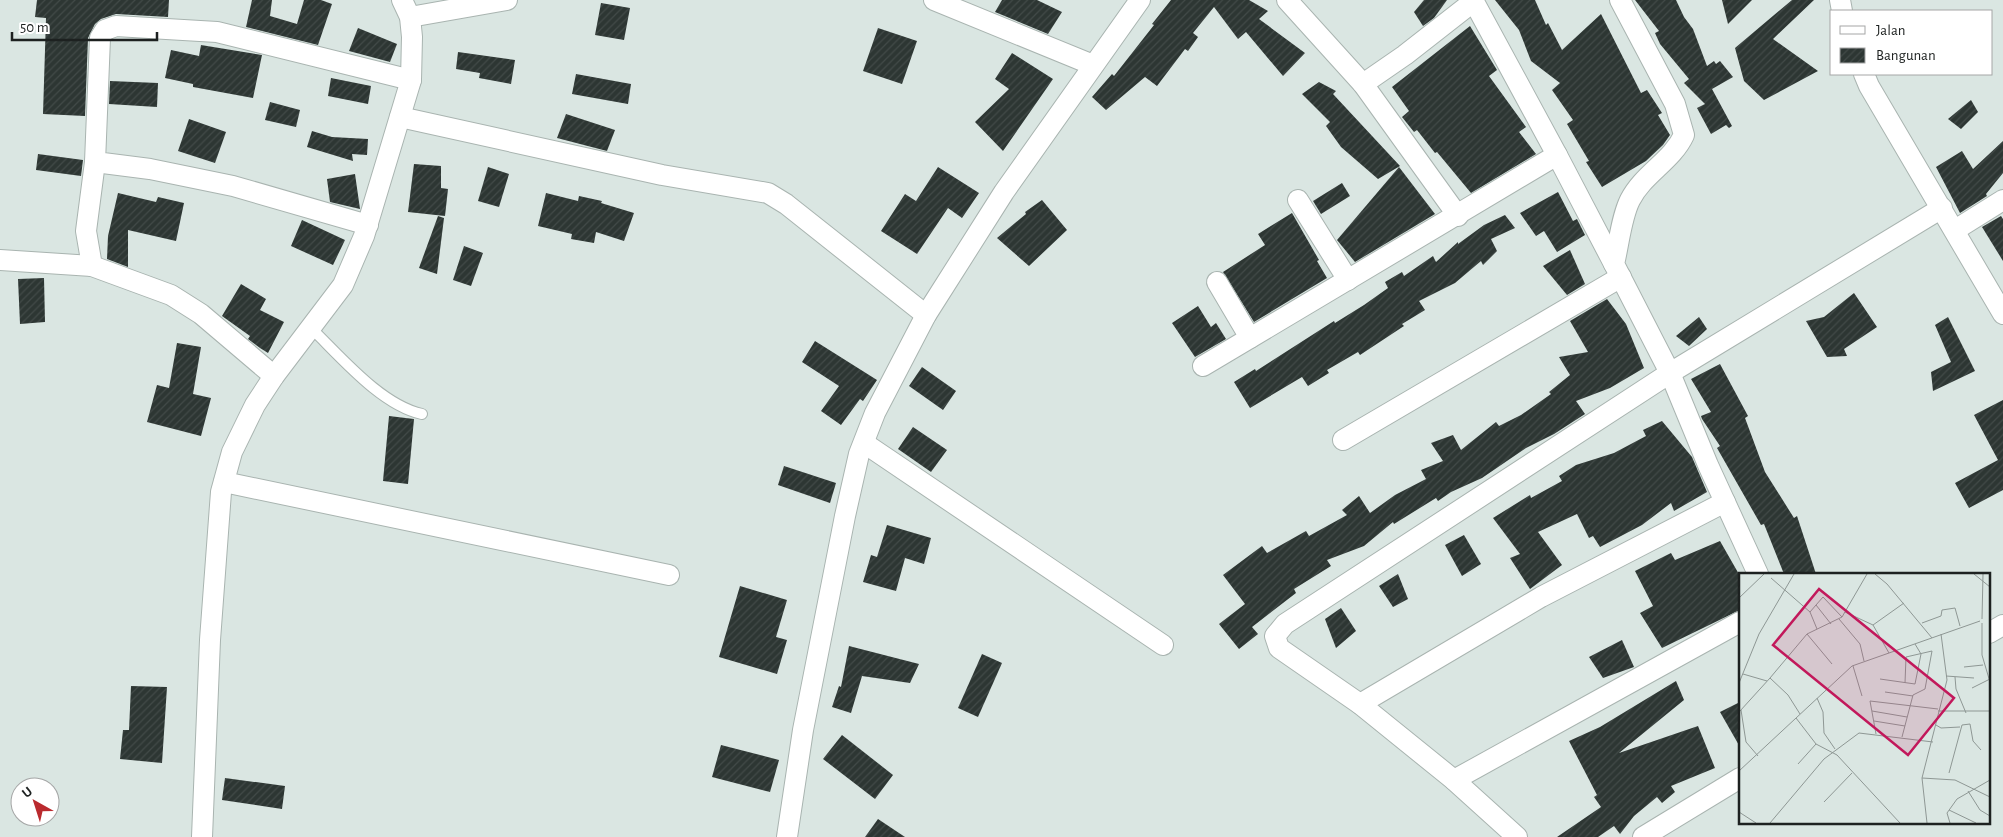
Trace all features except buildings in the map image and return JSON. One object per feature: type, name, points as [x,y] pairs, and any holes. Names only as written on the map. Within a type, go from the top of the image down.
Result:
[{"type":"street","points":[[202,837],[210,640],[221,492],[232,452],[255,405],[274,376],[343,285],[354,264],[368,225],[411,80],[413,50],[406,9],[507,0]]},
{"type":"street","points":[[934,0],[1093,66]]},
{"type":"street","points":[[787,837],[803,730],[845,516],[864,443],[875,413],[926,315],[1004,192],[1140,0]]},
{"type":"street","points":[[1287,0],[1363,84],[1458,216]]},
{"type":"street","points":[[1363,84],[1405,55],[1474,0],[1670,373],[1758,573]]},
{"type":"street","points":[[1343,440],[1617,271],[1630,200],[1641,184],[1674,152],[1684,135],[1675,104],[1620,0]]},
{"type":"street","points":[[92,266],[86,232],[95,162],[100,38],[104,30],[110,26],[177,28],[216,32],[411,80]]},
{"type":"street","points":[[1864,75],[1869,86],[2003,314]]},
{"type":"street","points":[[400,117],[662,174],[768,193],[786,204],[926,315]]},
{"type":"street","points":[[1203,366],[1458,216],[1557,155]]},
{"type":"street","points":[[95,162],[150,169],[233,186],[368,225]]},
{"type":"street","points":[[1298,200],[1348,280]]},
{"type":"street","points":[[1955,230],[2003,200]]},
{"type":"street","points":[[1517,837],[1454,780],[1360,704],[1279,648],[1275,636],[1285,624],[1670,373],[1942,208]]},
{"type":"street","points":[[0,260],[92,266],[171,295],[201,314],[274,376]]},
{"type":"street","points":[[1216,282],[1250,338]]},
{"type":"street","points":[[864,443],[1163,645]]},
{"type":"street","points":[[224,482],[669,575]]},
{"type":"street","points":[[1360,704],[1541,597],[1725,502]]},
{"type":"street","points":[[1454,780],[1739,623]]},
{"type":"street","points":[[1990,632],[2003,625]]},
{"type":"street","points":[[1643,837],[1739,779]]},
{"type":"lane","points":[[311,328],[357,372],[393,402],[409,411],[422,414]]}]
